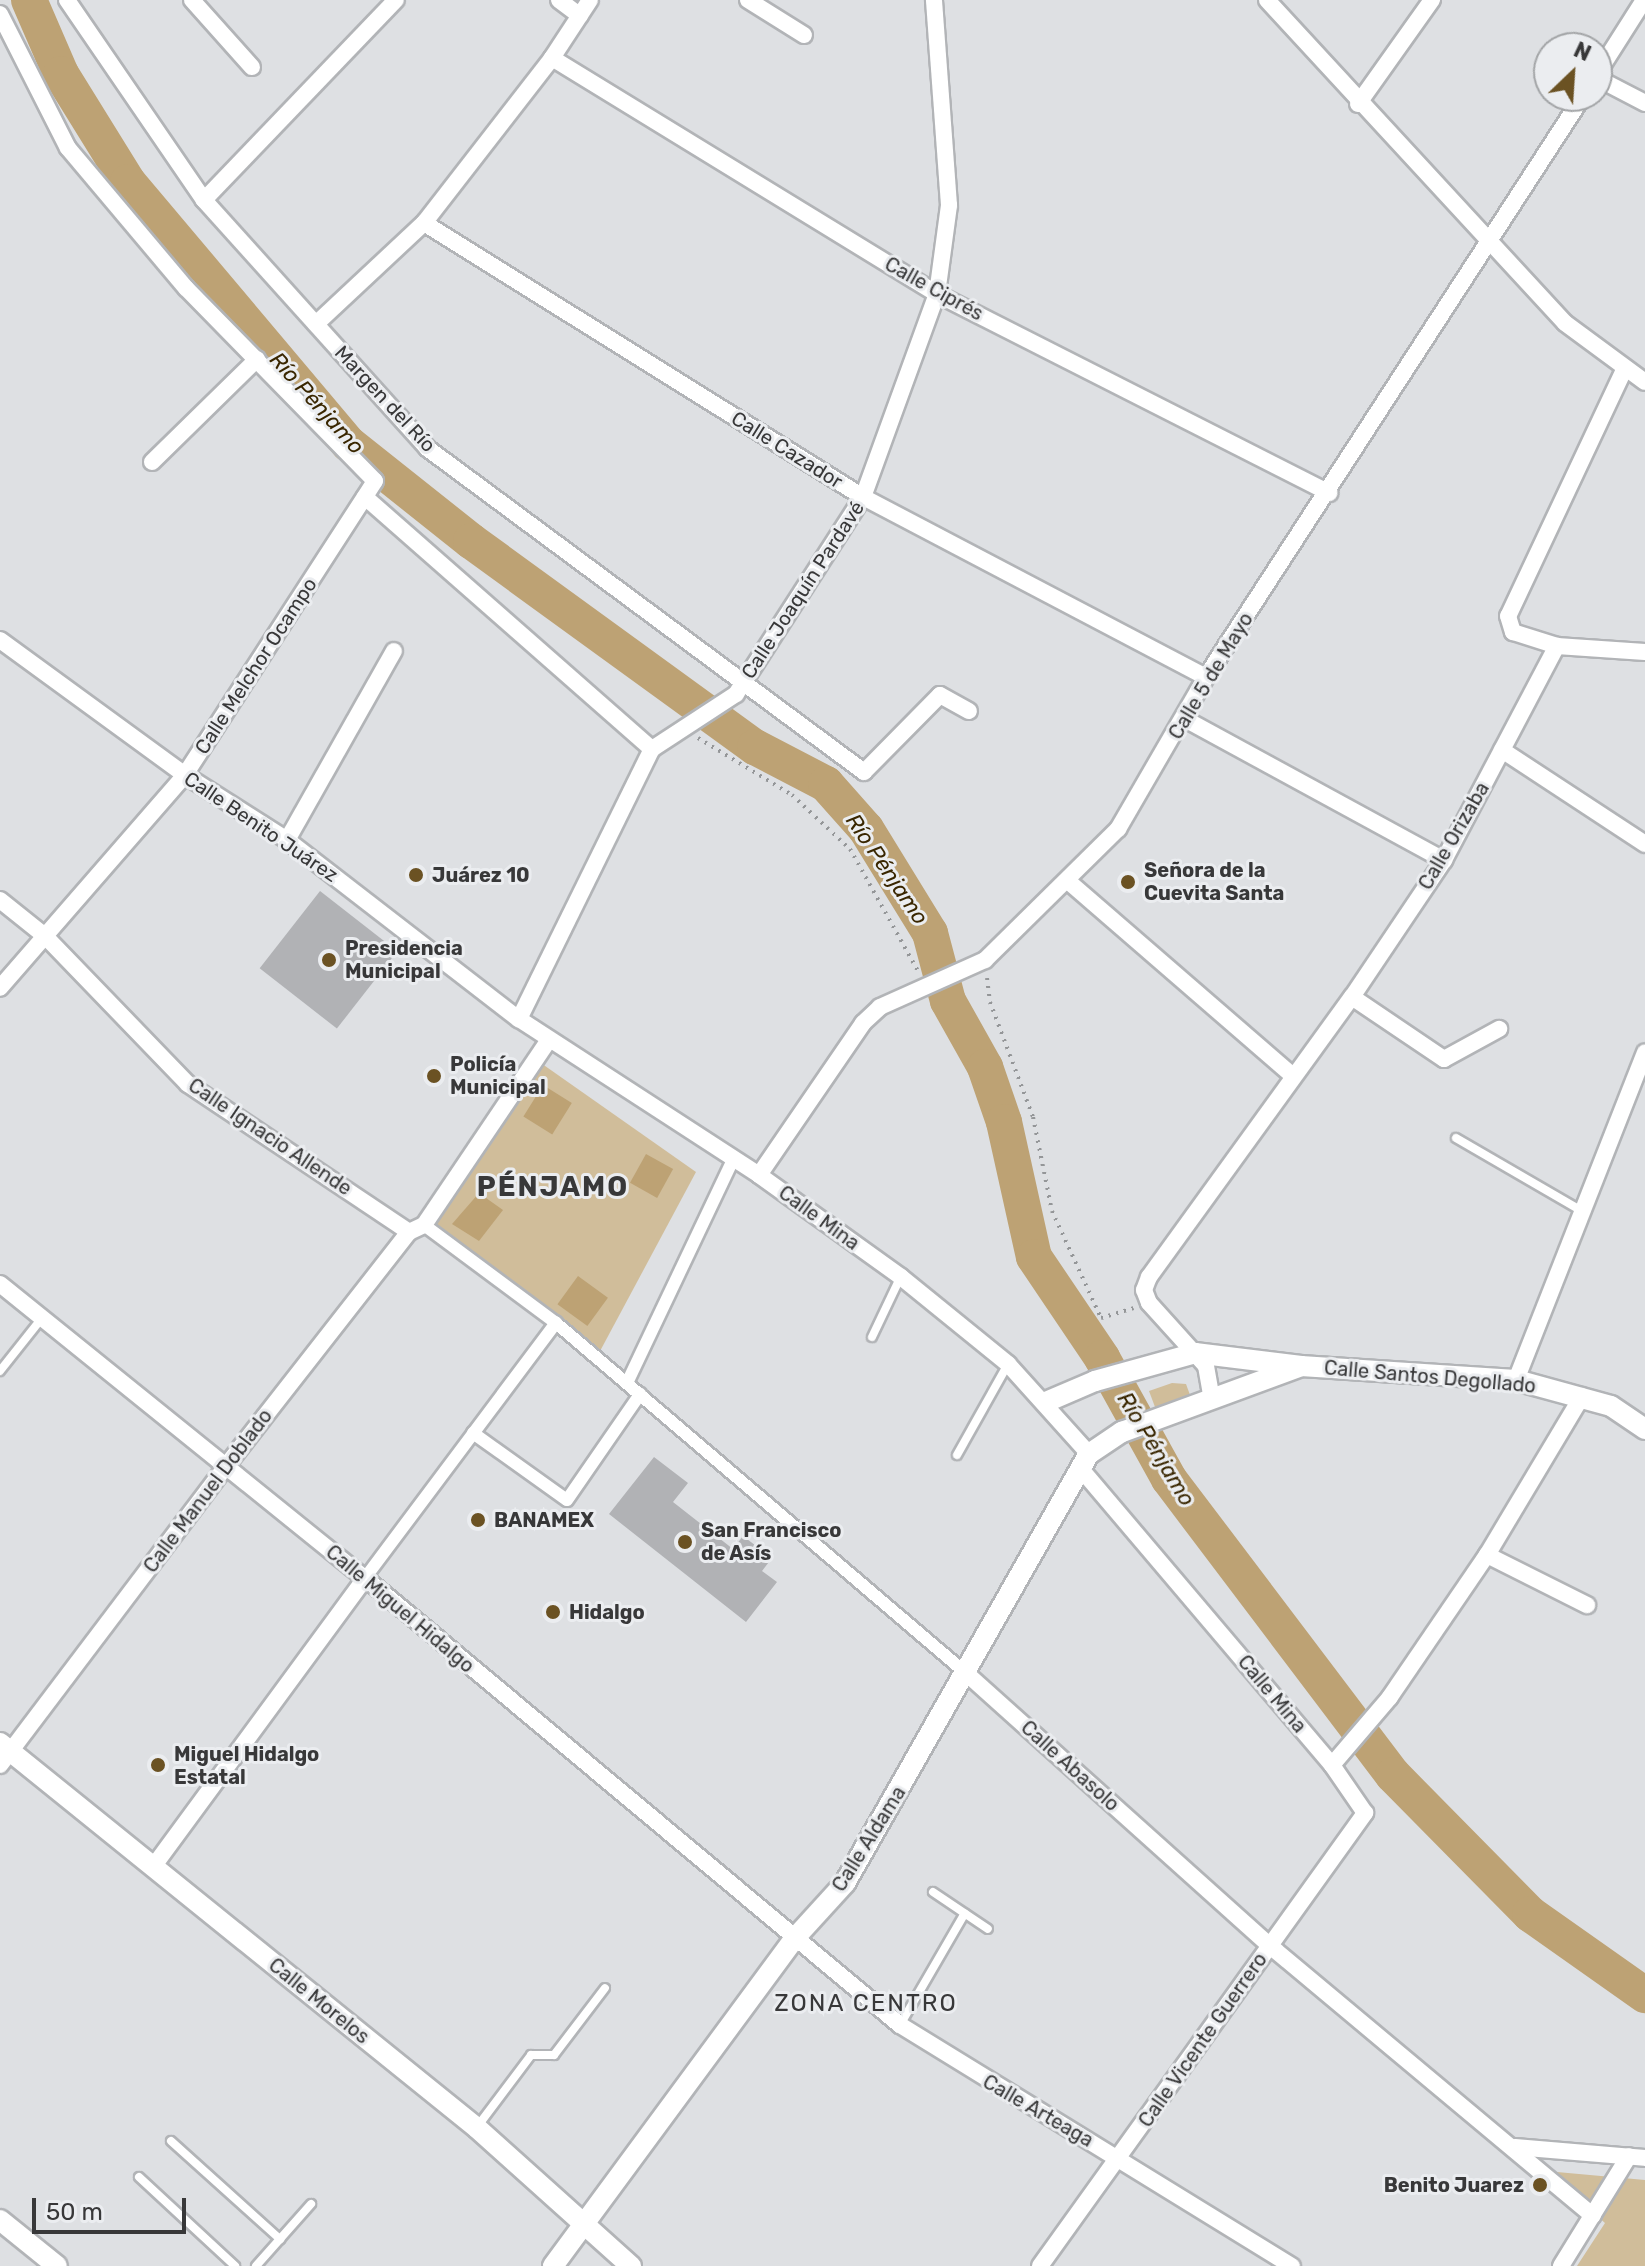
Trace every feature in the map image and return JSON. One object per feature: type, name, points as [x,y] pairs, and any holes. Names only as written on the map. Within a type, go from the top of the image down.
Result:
[{"type":"street","name":"Margen del Río","points":[[67,0],[204,200],[427,448],[738,689],[864,772],[940,695],[969,711]]},
{"type":"street","points":[[192,0],[252,67]]},
{"type":"street","points":[[204,200],[396,0]]},
{"type":"street","points":[[559,0],[580,16]]},
{"type":"street","points":[[316,324],[424,223],[552,58],[590,0]]},
{"type":"street","points":[[748,0],[804,35]]},
{"type":"street","name":"Calle Joaquín Pardavé","points":[[652,749],[697,721],[738,689],[863,497],[937,294],[949,205],[934,0]]},
{"type":"street","points":[[1267,0],[1358,104],[1491,239],[1565,323],[1624,370],[1645,382]]},
{"type":"street","points":[[1358,104],[1432,0]]},
{"type":"street","points":[[1613,50],[1644,0]]},
{"type":"street","points":[[0,14],[68,148],[186,288],[257,359],[152,462]]},
{"type":"street","name":"Calle Ciprés","points":[[552,58],[937,294],[1329,493]]},
{"type":"street","points":[[1613,85],[1645,103]]},
{"type":"street","name":"Calle 5 de Mayo","points":[[759,1175],[863,1023],[880,1007],[985,960],[1069,882],[1118,829],[1185,719],[1206,677],[1329,493],[1573,112]]},
{"type":"street","name":"Calle Cazador","points":[[424,223],[863,497],[1206,677]]},
{"type":"street","name":"Calle Melchor Ocampo","points":[[0,988],[185,775],[375,481],[257,359]]},
{"type":"street","points":[[1624,370],[1508,616],[1513,632],[1557,646],[1645,652]]},
{"type":"street","points":[[365,497],[652,749],[519,1019]]},
{"type":"street","name":"Calle Benito Juárez","points":[[0,640],[185,775],[287,840],[519,1019]]},
{"type":"street","name":"Calle Orizaba","points":[[1146,1297],[1149,1277],[1352,997],[1444,860],[1557,646]]},
{"type":"street","points":[[287,840],[394,651]]},
{"type":"street","points":[[1185,719],[1444,860]]},
{"type":"street","points":[[1502,750],[1645,844]]},
{"type":"street","points":[[1069,882],[1293,1076]]},
{"type":"street","name":"Calle Ignacio Allende","points":[[0,900],[45,936],[188,1084],[417,1229]]},
{"type":"street","points":[[1352,997],[1444,1059],[1499,1029]]},
{"type":"street","name":"Calle Mina","points":[[519,1019],[759,1175],[901,1277],[1008,1364],[1046,1402],[1085,1461],[1332,1765],[1365,1813]]},
{"type":"street","name":"Calle Manuel Doblado","points":[[3,1753],[226,1466],[417,1229],[549,1040]]},
{"type":"street","points":[[1516,1380],[1645,1052]]},
{"type":"street","points":[[627,1383],[734,1158]]},
{"type":"street","name":"Calle Abasolo","points":[[417,1229],[556,1323],[967,1674],[1269,1945],[1515,2147],[1593,2216]]},
{"type":"street","name":"Calle Miguel Hidalgo","points":[[0,1284],[365,1578],[793,1940]]},
{"type":"street","points":[[1146,1297],[1195,1353],[1213,1383],[1203,1404]]},
{"type":"street","points":[[153,1867],[556,1323]]},
{"type":"street","name":"Calle Santos Degollado","points":[[1046,1402],[1095,1381],[1195,1353],[1301,1366],[1516,1380],[1611,1406],[1645,1429]]},
{"type":"street","name":"Calle Santos Degollado","points":[[1122,1432],[1301,1366]]},
{"type":"street","points":[[473,1433],[567,1500],[640,1394]]},
{"type":"street","points":[[1332,1765],[1390,1697],[1487,1555],[1582,1396]]},
{"type":"street","name":"Calle Aldama","points":[[553,2266],[793,1940],[845,1883],[967,1674],[1085,1461],[1122,1432]]},
{"type":"street","points":[[1487,1555],[1587,1605]]},
{"type":"street","name":"Calle Morelos","points":[[3,1753],[153,1867],[477,2128],[631,2266]]},
{"type":"street","name":"Calle Vicente Guerrero","points":[[1040,2266],[1120,2159],[1365,1813]]},
{"type":"street","name":"Calle Arteaga","points":[[793,1940],[900,2025],[1292,2266]]},
{"type":"street","points":[[1515,2147],[1637,2157]]},
{"type":"street","points":[[1561,2266],[1637,2157]]},
{"type":"street","points":[[0,2220],[48,2263]]},
{"type":"lane","points":[[1456,1138],[1582,1211]]},
{"type":"lane","points":[[872,1337],[901,1277]]},
{"type":"lane","points":[[0,1371],[42,1318]]},
{"type":"lane","points":[[957,1455],[1008,1364]]},
{"type":"lane","points":[[933,1892],[988,1929]]},
{"type":"lane","points":[[900,2025],[965,1913]]},
{"type":"lane","points":[[477,2128],[531,2055],[554,2055],[605,1988]]},
{"type":"lane","points":[[171,2141],[280,2239]]},
{"type":"lane","points":[[139,2177],[235,2266]]},
{"type":"lane","points":[[256,2266],[311,2204]]},
{"type":"path","points":[[697,721],[696,736],[792,795],[850,849],[920,975],[904,996]]},
{"type":"path","points":[[985,960],[990,1002],[1033,1117],[1052,1211],[1101,1318],[1146,1297]]},
{"type":"shaded area","points":[[538,1061],[696,1172],[599,1353],[431,1228]]},
{"type":"shaded area","points":[[543,1085],[572,1103],[552,1134],[523,1116]]},
{"type":"shaded area","points":[[646,1154],[673,1169],[657,1198],[630,1183]]},
{"type":"shaded area","points":[[479,1193],[503,1210],[479,1241],[452,1224]]},
{"type":"shaded area","points":[[578,1276],[608,1298],[587,1326],[557,1304]]},
{"type":"shaded area","points":[[1172,1383],[1186,1384],[1190,1395],[1184,1405],[1158,1415],[1149,1391]]},
{"type":"shaded area","points":[[1546,2171],[1645,2180],[1645,2266],[1577,2266],[1605,2223]]},
{"type":"building","name":"Presidencia Municipal","points":[[320,891],[397,951],[337,1029],[260,968]]},
{"type":"building","name":"San Francisco de Asís","points":[[654,1457],[688,1483],[673,1502],[733,1549],[743,1536],[772,1558],[762,1571],[777,1582],[746,1622],[609,1514]]},
{"type":"waterway","name":"Río Pénjamo","points":[[29,0],[61,74],[128,182],[349,444],[471,541],[755,747],[826,784],[866,829],[930,933],[948,1001],[985,1067],[1004,1122],[1034,1257],[1102,1358],[1169,1479],[1393,1775],[1530,1914],[1645,1995]]},
{"type":"place","name":"Juárez 10","points":[[416,875]]},
{"type":"place","name":"Señora de la Cuevita Santa","points":[[1128,882]]},
{"type":"place","name":"Presidencia Municipal","points":[[329,960]]},
{"type":"place","name":"Policía Municipal","points":[[434,1076]]},
{"type":"place","name":"BANAMEX","points":[[478,1520]]},
{"type":"place","name":"San Francisco de Asís","points":[[685,1542]]},
{"type":"place","name":"Hidalgo","points":[[553,1612]]},
{"type":"place","name":"Miguel Hidalgo Estatal","points":[[158,1765]]},
{"type":"place","name":"Benito Juarez","points":[[1540,2185]]},
{"type":"district","name":"PÉNJAMO","points":[[553,1187]]},
{"type":"district","name":"ZONA CENTRO","points":[[866,2004]]}]
